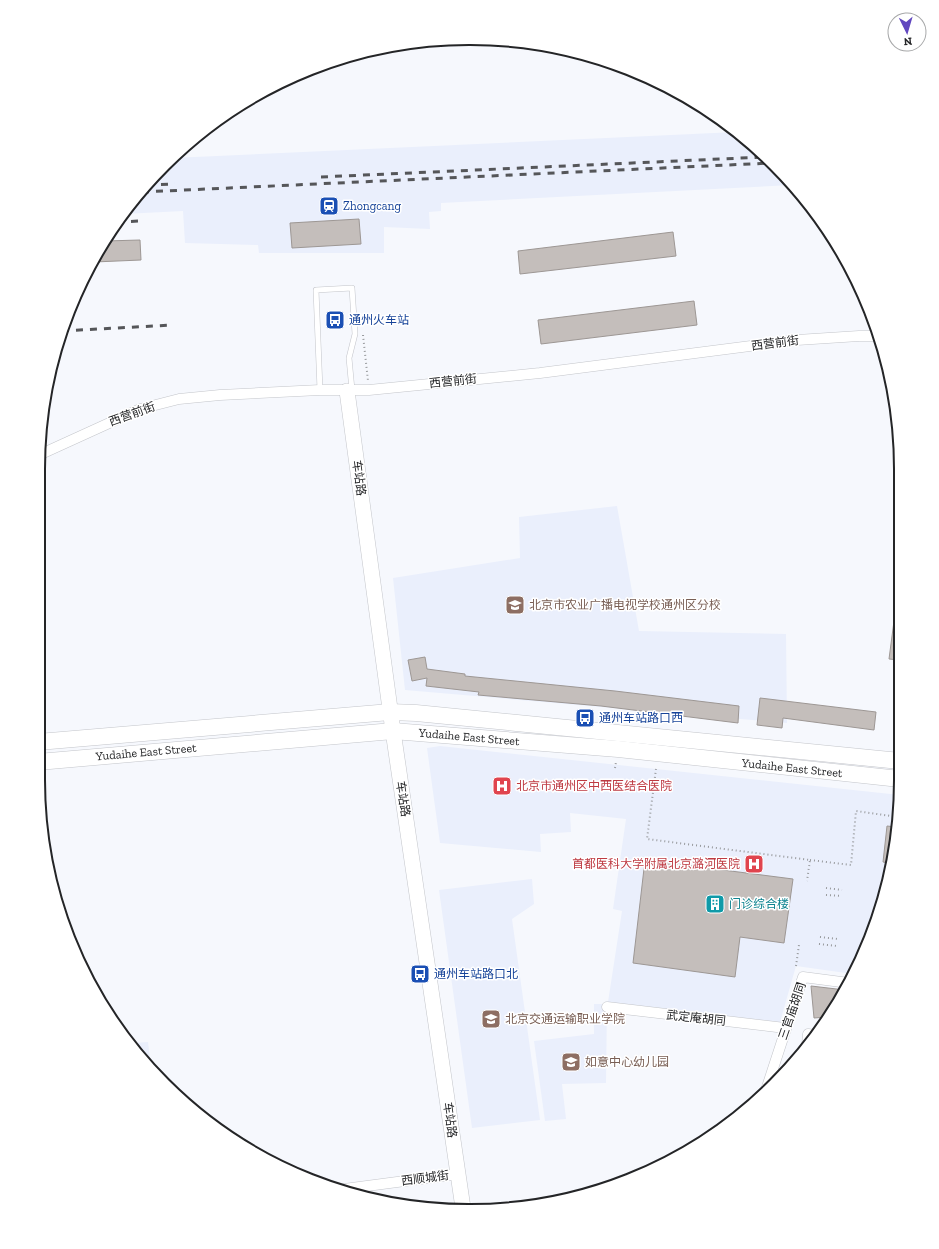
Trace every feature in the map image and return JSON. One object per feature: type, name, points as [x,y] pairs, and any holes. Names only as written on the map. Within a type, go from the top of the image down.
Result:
[{"type":"main road","name":"Yudaihe East Street","points":[[45,741],[390,712],[449,716],[894,760]]},
{"type":"main road","name":"Yudaihe East Street","points":[[45,761],[393,731],[618,749],[894,778]]},
{"type":"street","name":"西营前街","points":[[46,452],[140,409],[179,399],[220,395],[350,390],[540,373],[797,340],[872,336]]},
{"type":"street","name":"车站路","points":[[350,390],[390,712],[462,1204]]},
{"type":"street","name":"三官庙胡同","points":[[769,1081],[803,977],[843,981]]},
{"type":"street","name":"武定庵胡同","points":[[607,1007],[785,1028]]},
{"type":"street","name":"西顺城街","points":[[353,1188],[458,1174]]},
{"type":"lane","points":[[320,390],[316,290],[352,288],[355,334],[349,358],[350,390]]},
{"type":"path","points":[[656,769],[647,839],[851,865],[856,811],[892,816]]},
{"type":"path","points":[[807,881],[810,860]]},
{"type":"path","points":[[826,888],[842,890]]},
{"type":"path","points":[[826,895],[841,896]]},
{"type":"path","points":[[820,937],[838,939]]},
{"type":"path","points":[[819,944],[837,946]]},
{"type":"path","points":[[796,966],[799,945]]},
{"type":"shaded area","points":[[727,132],[770,169],[785,185],[441,203],[441,211],[429,212],[430,229],[384,227],[384,253],[259,253],[258,245],[185,243],[183,211],[131,214],[150,190],[182,158]]},
{"type":"shaded area","name":"北京市农业广播电视学校通州区分校","points":[[617,506],[639,631],[786,634],[787,723],[405,690],[393,578],[520,558],[519,517]]},
{"type":"shaded area","name":"首都医科大学附属北京潞河医院","points":[[440,746],[893,794],[890,835],[880,889],[862,942],[847,973],[796,966],[780,1022],[608,1002],[622,911],[613,909],[626,819],[570,813],[571,832],[540,834],[541,852],[440,843],[427,748]]},
{"type":"shaded area","name":"北京交通运输职业学院","points":[[532,879],[534,904],[512,919],[540,1120],[472,1128],[439,890]]},
{"type":"shaded area","name":"如意中心幼儿园","points":[[594,1004],[607,1004],[606,1083],[562,1084],[566,1119],[545,1121],[534,1041],[594,1034]]},
{"type":"shaded area","points":[[148,1042],[150,1059],[150,1059],[137,1043]]},
{"type":"building","points":[[359,219],[361,244],[292,248],[290,223]]},
{"type":"building","points":[[673,232],[676,256],[520,274],[518,251]]},
{"type":"building","points":[[140,240],[141,260],[100,262],[113,241]]},
{"type":"building","points":[[694,301],[697,325],[541,344],[538,320]]},
{"type":"building","points":[[894,621],[894,660],[889,659]]},
{"type":"building","points":[[425,657],[427,669],[465,674],[465,676],[615,691],[739,706],[738,723],[601,706],[478,695],[479,692],[426,686],[427,678],[412,681],[408,660]]},
{"type":"building","points":[[760,698],[876,712],[874,730],[783,718],[782,728],[757,725]]},
{"type":"building","points":[[887,826],[891,826],[886,862],[883,862]]},
{"type":"building","name":"门诊综合楼","points":[[645,860],[793,879],[784,943],[740,937],[735,977],[633,963]]},
{"type":"building","points":[[811,986],[838,989],[820,1018],[814,1018]]},
{"type":"railway","points":[[321,177],[757,157]]},
{"type":"railway","points":[[149,192],[764,163]]},
{"type":"railway","points":[[155,185],[175,184]]},
{"type":"railway","points":[[126,222],[140,221]]},
{"type":"railway","points":[[69,331],[173,325]]},
{"type":"place","name":"Zhongcang","points":[[329,206]]},
{"type":"place","name":"通州火车站","points":[[335,320]]},
{"type":"place","name":"北京市农业广播电视学校通州区分校","points":[[515,605]]},
{"type":"place","name":"通州车站路口西","points":[[585,718]]},
{"type":"place","name":"北京市通州区中西医结合医院","points":[[502,786]]},
{"type":"place","name":"首都医科大学附属北京潞河医院","points":[[754,864]]},
{"type":"place","name":"门诊综合楼","points":[[715,904]]},
{"type":"place","name":"通州车站路口北","points":[[420,974]]},
{"type":"place","name":"北京交通运输职业学院","points":[[491,1019]]},
{"type":"place","name":"如意中心幼儿园","points":[[571,1062]]}]
